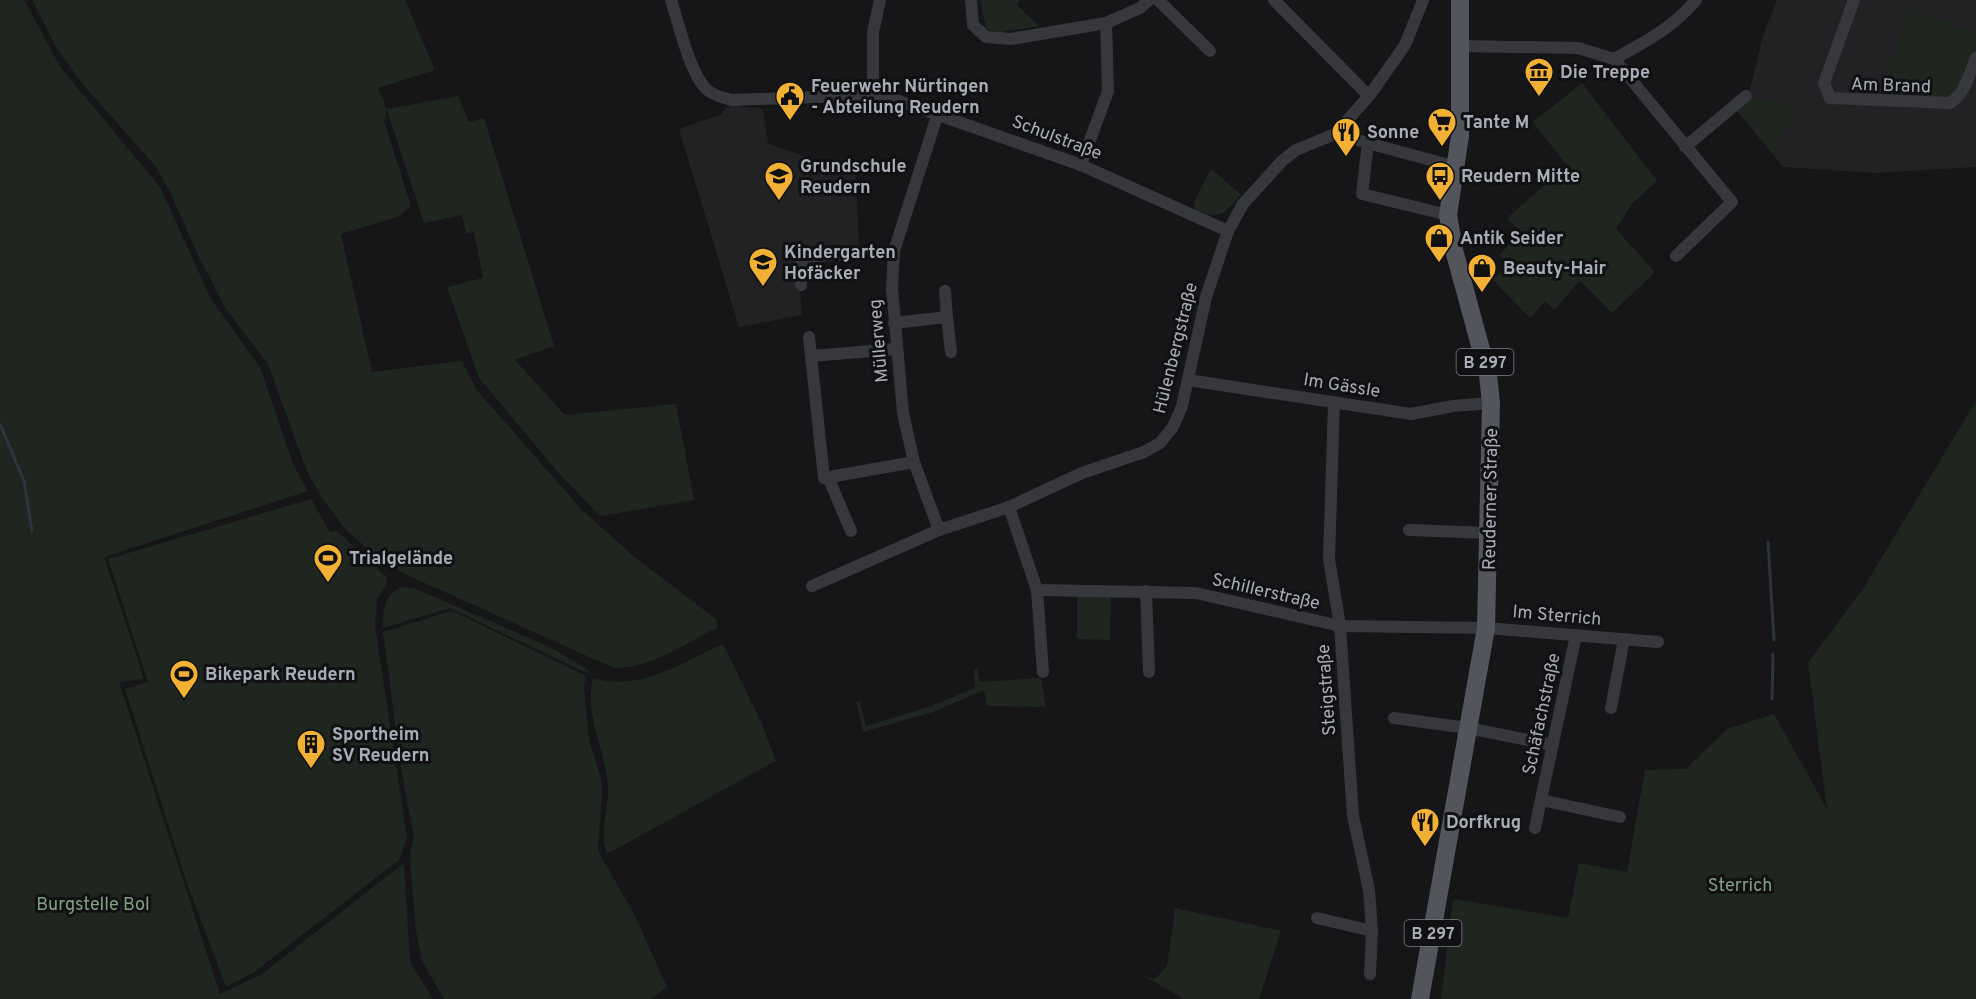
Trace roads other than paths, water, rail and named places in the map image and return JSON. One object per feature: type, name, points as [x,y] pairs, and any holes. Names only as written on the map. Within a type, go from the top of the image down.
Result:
[{"type":"main road","name":"Reuderner Straße","points":[[1420,999],[1486,628],[1491,404],[1488,375],[1454,250],[1448,215],[1460,136],[1460,0]]},
{"type":"street","name":"Schulstraße","points":[[671,0],[700,82],[708,91],[724,98],[873,95],[938,113],[1081,165],[1228,231]]},
{"type":"street","points":[[873,95],[873,32],[880,0]]},
{"type":"street","points":[[971,0],[974,25],[986,37],[1011,39],[1106,23],[1140,8],[1149,0]]},
{"type":"street","points":[[1158,0],[1210,51]]},
{"type":"street","points":[[1274,0],[1369,96]]},
{"type":"street","name":"Hülenbergstraße","points":[[812,586],[939,530],[1009,507],[1082,473],[1144,452],[1160,443],[1173,427],[1182,406],[1206,297],[1228,231],[1243,204],[1267,175],[1296,150],[1335,134],[1369,96],[1405,45],[1424,0]]},
{"type":"street","points":[[1614,59],[1654,37],[1684,15],[1696,0]]},
{"type":"street","name":"Am Brand","points":[[1854,0],[1824,83],[1830,98],[1841,101],[1950,103],[1959,97],[1976,58]]},
{"type":"street","points":[[1081,165],[1107,91],[1106,23]]},
{"type":"street","points":[[1459,46],[1578,48],[1614,59],[1732,202],[1676,256]]},
{"type":"street","points":[[1685,147],[1746,96]]},
{"type":"street","name":"Müllerweg","points":[[938,113],[894,251],[892,288],[903,412],[914,462],[939,530]]},
{"type":"street","points":[[1335,134],[1456,167]]},
{"type":"street","points":[[1368,142],[1362,194],[1448,215]]},
{"type":"street","points":[[801,285],[802,257],[894,251]]},
{"type":"street","points":[[945,291],[951,352]]},
{"type":"street","points":[[894,323],[947,317]]},
{"type":"street","points":[[808,337],[824,478],[914,462]]},
{"type":"street","points":[[811,356],[896,349]]},
{"type":"street","name":"Im Gässle","points":[[1188,380],[1411,414],[1454,406],[1491,404]]},
{"type":"street","name":"Steigstraße","points":[[1334,402],[1329,559],[1340,626],[1353,816],[1369,890],[1372,931],[1370,974]]},
{"type":"street","points":[[828,477],[851,531]]},
{"type":"street","points":[[1009,507],[1037,590],[1043,672]]},
{"type":"street","points":[[1409,530],[1489,533]]},
{"type":"street","name":"Schillerstraße","points":[[1037,590],[1196,593],[1340,626],[1486,628]]},
{"type":"street","points":[[1146,591],[1149,672]]},
{"type":"street","name":"Im Sterrich","points":[[1486,628],[1658,642]]},
{"type":"street","name":"Schäfachstraße","points":[[1535,828],[1576,635]]},
{"type":"street","name":"Im Sterrich","points":[[1611,708],[1624,639]]},
{"type":"street","points":[[1394,718],[1468,728],[1553,745]]},
{"type":"street","name":"Schäfachstraße","points":[[1541,800],[1620,817]]},
{"type":"street","points":[[1317,918],[1372,931]]},
{"type":"waterway","points":[[0,424],[24,481],[32,531]]},
{"type":"waterway","points":[[1768,542],[1774,640]]},
{"type":"waterway","points":[[1772,699],[1773,654]]},
{"type":"place","name":"Die Treppe","points":[[1539,98]]},
{"type":"place","name":"Feuerwehr Nürtingen - Abteilung Reudern","points":[[790,122]]},
{"type":"place","name":"Tante M","points":[[1442,148]]},
{"type":"place","name":"Sonne","points":[[1346,158]]},
{"type":"place","name":"Grundschule Reudern","points":[[779,202]]},
{"type":"place","name":"Reudern Mitte","points":[[1440,202]]},
{"type":"place","name":"Antik Seider","points":[[1439,264]]},
{"type":"place","name":"Kindergarten Hofäcker","points":[[763,288]]},
{"type":"place","name":"Beauty-Hair","points":[[1482,294]]},
{"type":"place","name":"Trialgelände","points":[[328,584]]},
{"type":"place","name":"Bikepark Reudern","points":[[184,700]]},
{"type":"place","name":"Sportheim SV Reudern","points":[[311,770]]},
{"type":"place","name":"Dorfkrug","points":[[1425,848]]},
{"type":"park label","name":"Sterrich","points":[[1740,885]]},
{"type":"park label","name":"Burgstelle Bol","points":[[93,904]]}]
